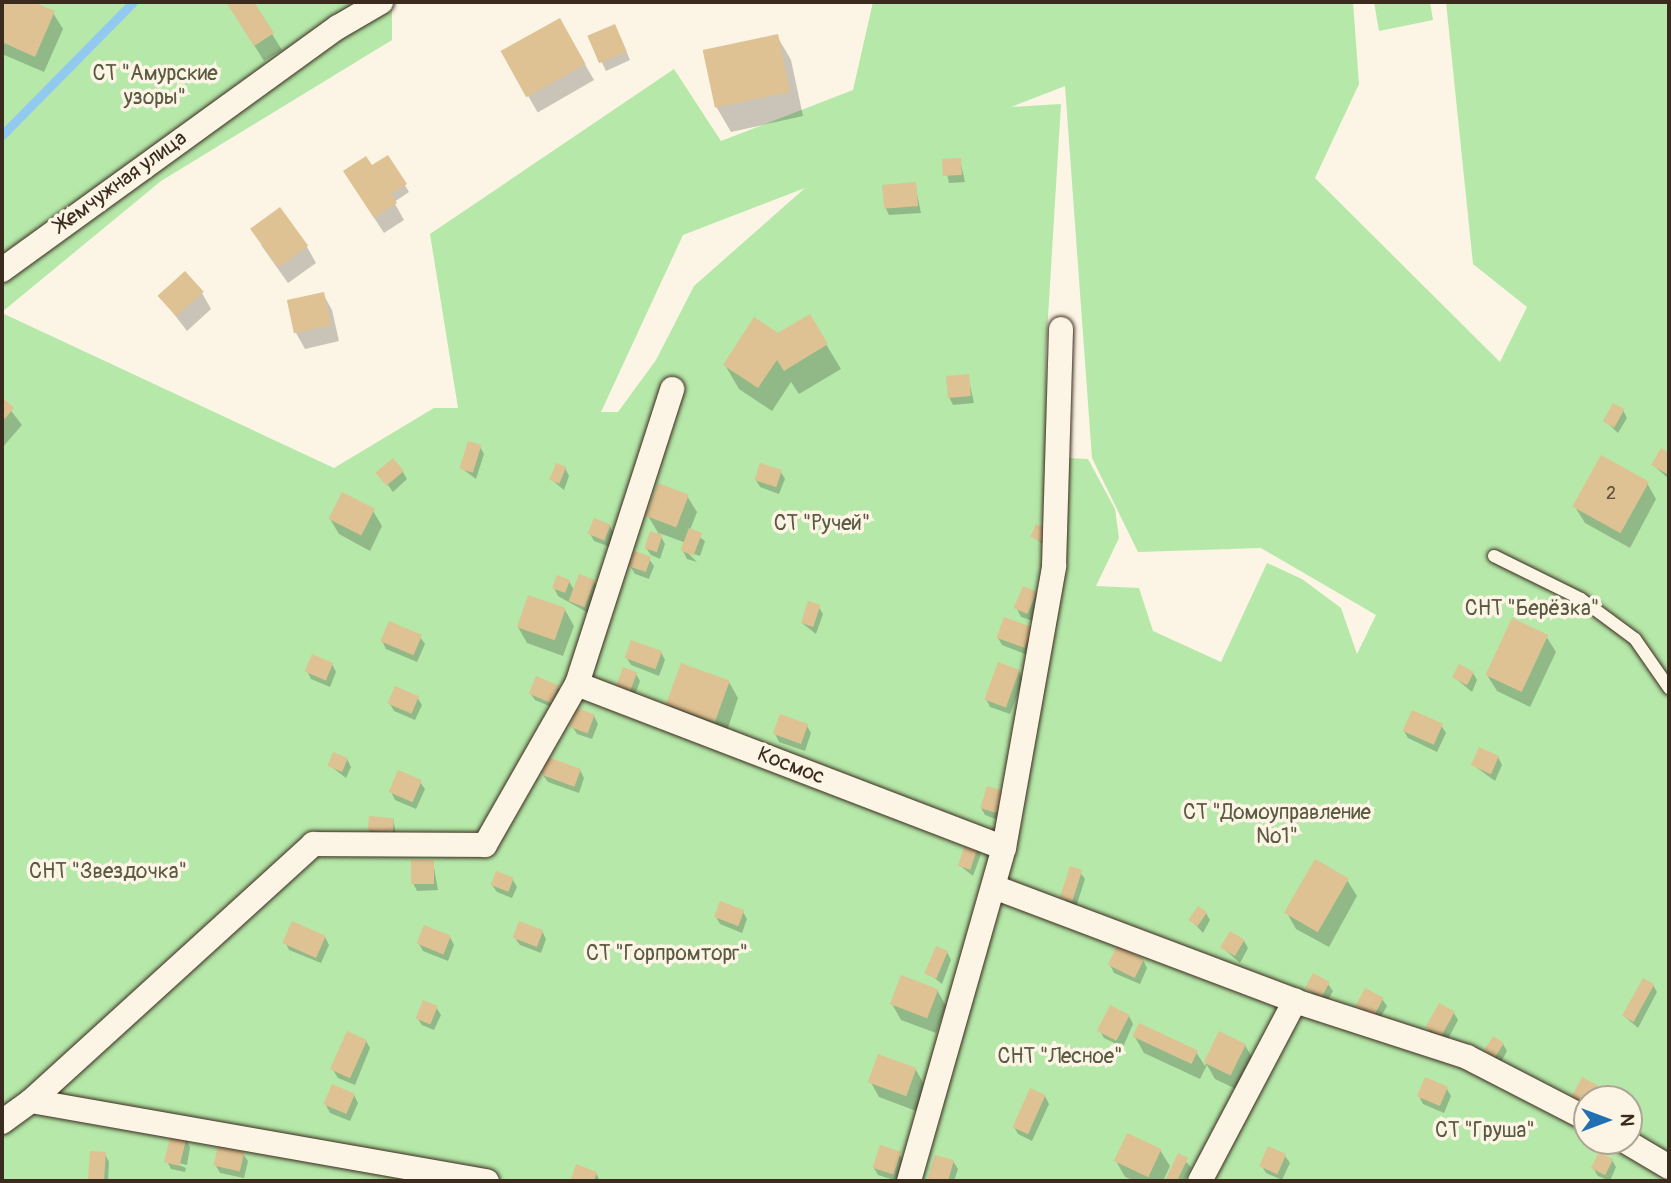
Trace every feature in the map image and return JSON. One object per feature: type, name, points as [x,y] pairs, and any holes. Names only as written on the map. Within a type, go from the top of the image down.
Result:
[{"type":"street","name":"Жемчужная улица","points":[[2,270],[338,27],[381,2]]},
{"type":"street","points":[[909,1181],[1004,848],[1054,566],[1061,329]]},
{"type":"street","points":[[2,1122],[31,1101],[313,844],[485,845],[577,684],[671,388]]},
{"type":"street","name":"Космос","points":[[577,684],[1004,848]]},
{"type":"street","points":[[994,887],[1295,1001],[1466,1057],[1573,1112]]},
{"type":"street","points":[[1200,1181],[1295,1001]]},
{"type":"street","points":[[31,1101],[487,1181]]},
{"type":"street","points":[[1643,1152],[1669,1167]]},
{"type":"lane","points":[[1494,556],[1581,599],[1635,639],[1669,688]]},
{"type":"green space","name":"СТ \"Амурские узоры\"","points":[[2,2],[392,2],[392,40],[161,181],[2,312]]},
{"type":"green space","points":[[873,2],[1353,2],[1359,84],[1315,178],[1500,362],[1527,307],[1473,264],[1446,2],[1669,2],[1669,1181],[2,1181],[2,313],[334,468],[434,408],[458,408],[430,234],[674,69],[721,141],[853,90]],"holes":[[[1065,86],[1092,458],[1138,552],[1261,548],[1376,615],[1357,654],[1341,608],[1302,579],[1267,563],[1221,662],[1153,631],[1139,588],[1096,586],[1119,538],[1115,509],[1088,459],[1047,457],[1046,350],[1061,104],[1011,107]],[[805,188],[694,286],[656,360],[618,412],[601,412],[683,235]]]},
{"type":"green space","points":[[1374,2],[1430,2],[1433,20],[1379,31]]},
{"type":"building","points":[[2,2],[33,2],[55,11],[35,57],[2,42]]},
{"type":"building","points":[[226,2],[254,2],[274,33],[254,46]]},
{"type":"building","points":[[560,18],[586,64],[526,97],[501,51]]},
{"type":"building","points":[[615,24],[627,52],[599,63],[587,36]]},
{"type":"building","points":[[778,34],[790,92],[715,108],[703,50]]},
{"type":"building","points":[[388,155],[407,184],[391,194],[397,203],[374,218],[343,171],[366,156],[372,165]]},
{"type":"building","points":[[961,158],[962,175],[943,176],[942,159]]},
{"type":"building","points":[[916,182],[918,206],[884,209],[882,185]]},
{"type":"building","points":[[280,207],[308,246],[278,268],[250,229]]},
{"type":"building","points":[[185,271],[204,292],[176,317],[158,296]]},
{"type":"building","points":[[324,292],[331,325],[294,333],[287,300]]},
{"type":"building","points":[[810,314],[828,344],[784,371],[777,360],[758,388],[723,365],[754,317],[778,333]]},
{"type":"building","points":[[969,374],[971,396],[948,398],[946,376]]},
{"type":"building","points":[[2,397],[14,408],[2,422]]},
{"type":"building","points":[[1613,403],[1624,409],[1614,428],[1603,421]]},
{"type":"building","points":[[468,441],[481,445],[473,473],[460,469]]},
{"type":"building","points":[[1661,448],[1669,453],[1669,475],[1651,465]]},
{"type":"building","points":[[1601,455],[1649,482],[1621,533],[1572,507]]},
{"type":"building","points":[[393,458],[404,471],[386,486],[375,473]]},
{"type":"building","points":[[556,463],[566,467],[559,484],[549,480]]},
{"type":"building","points":[[760,463],[782,470],[776,487],[754,480]]},
{"type":"building","points":[[658,483],[689,495],[676,528],[645,516]]},
{"type":"building","points":[[342,492],[375,509],[361,536],[328,519]]},
{"type":"building","points":[[594,518],[611,525],[604,541],[588,534]]},
{"type":"building","points":[[1036,524],[1047,529],[1041,542],[1030,537]]},
{"type":"building","points":[[689,528],[702,533],[693,555],[680,550]]},
{"type":"building","points":[[650,531],[662,535],[657,552],[644,548]]},
{"type":"building","points":[[634,551],[651,557],[646,572],[629,566]]},
{"type":"building","points":[[579,574],[595,580],[584,607],[569,601]]},
{"type":"building","points":[[557,575],[570,580],[565,593],[552,588]]},
{"type":"building","points":[[1023,586],[1037,592],[1027,614],[1014,608]]},
{"type":"building","points":[[528,595],[566,608],[555,640],[517,627]]},
{"type":"building","points":[[808,601],[820,605],[813,627],[801,623]]},
{"type":"building","points":[[1004,617],[1032,627],[1025,648],[996,638]]},
{"type":"building","points":[[1512,618],[1548,635],[1522,692],[1485,675]]},
{"type":"building","points":[[389,621],[422,635],[414,655],[380,641]]},
{"type":"building","points":[[631,640],[662,651],[656,669],[625,658]]},
{"type":"building","points":[[312,654],[333,663],[326,680],[305,671]]},
{"type":"building","points":[[998,662],[1020,670],[1006,707],[984,700]]},
{"type":"building","points":[[681,663],[730,681],[715,722],[666,704]]},
{"type":"building","points":[[1459,664],[1474,672],[1467,685],[1452,677]]},
{"type":"building","points":[[623,667],[637,672],[629,694],[615,689]]},
{"type":"building","points":[[536,676],[559,686],[552,703],[529,693]]},
{"type":"building","points":[[395,686],[419,696],[412,714],[388,703]]},
{"type":"building","points":[[577,708],[595,715],[588,733],[570,727]]},
{"type":"building","points":[[1412,710],[1443,724],[1434,745],[1403,731]]},
{"type":"building","points":[[780,714],[808,724],[801,744],[773,734]]},
{"type":"building","points":[[1479,747],[1499,756],[1491,774],[1471,765]]},
{"type":"building","points":[[333,752],[348,758],[342,772],[327,766]]},
{"type":"building","points":[[548,757],[581,769],[574,787],[542,775]]},
{"type":"building","points":[[398,770],[422,780],[413,802],[389,792]]},
{"type":"building","points":[[987,786],[1003,791],[997,813],[980,808]]},
{"type":"building","points":[[369,816],[394,818],[393,832],[368,830]]},
{"type":"building","points":[[966,841],[978,845],[970,870],[958,866]]},
{"type":"building","points":[[1315,859],[1349,879],[1318,932],[1284,913]]},
{"type":"building","points":[[411,860],[434,860],[434,884],[411,884]]},
{"type":"building","points":[[1070,866],[1082,870],[1072,901],[1060,897]]},
{"type":"building","points":[[496,871],[514,878],[508,892],[491,885]]},
{"type":"building","points":[[720,901],[744,910],[738,926],[714,917]]},
{"type":"building","points":[[1198,906],[1207,912],[1198,926],[1188,920]]},
{"type":"building","points":[[292,921],[326,936],[316,958],[282,943]]},
{"type":"building","points":[[519,921],[543,930],[537,947],[513,938]]},
{"type":"building","points":[[424,925],[451,936],[443,954],[417,944]]},
{"type":"building","points":[[1230,931],[1245,940],[1235,956],[1220,947]]},
{"type":"building","points":[[936,946],[948,951],[936,979],[924,974]]},
{"type":"building","points":[[1117,946],[1144,959],[1135,978],[1108,965]]},
{"type":"building","points":[[1313,973],[1330,982],[1322,997],[1305,988]]},
{"type":"building","points":[[901,975],[938,989],[927,1018],[890,1004]]},
{"type":"building","points":[[1643,978],[1654,984],[1634,1022],[1622,1016]]},
{"type":"building","points":[[1365,988],[1384,998],[1374,1016],[1356,1006]]},
{"type":"building","points":[[423,1000],[438,1006],[430,1025],[416,1019]]},
{"type":"building","points":[[1439,1003],[1455,1012],[1441,1036],[1425,1027]]},
{"type":"building","points":[[1110,1005],[1130,1015],[1116,1041],[1097,1031]]},
{"type":"building","points":[[1139,1023],[1198,1050],[1192,1064],[1133,1037]]},
{"type":"building","points":[[347,1031],[367,1040],[350,1078],[330,1069]]},
{"type":"building","points":[[1219,1031],[1246,1044],[1231,1076],[1204,1062]]},
{"type":"building","points":[[1493,1036],[1504,1043],[1495,1057],[1484,1050]]},
{"type":"building","points":[[878,1054],[917,1068],[906,1096],[868,1082]]},
{"type":"building","points":[[1425,1077],[1448,1087],[1440,1106],[1417,1096]]},
{"type":"building","points":[[1582,1077],[1597,1085],[1578,1085]]},
{"type":"building","points":[[332,1084],[355,1094],[346,1114],[323,1104]]},
{"type":"building","points":[[1030,1088],[1046,1095],[1028,1134],[1013,1127]]},
{"type":"building","points":[[1127,1133],[1161,1149],[1148,1177],[1114,1161]]},
{"type":"building","points":[[171,1134],[187,1138],[180,1166],[164,1162]]},
{"type":"building","points":[[880,1145],[901,1152],[894,1175],[873,1168]]},
{"type":"building","points":[[218,1146],[244,1152],[240,1172],[214,1165]]},
{"type":"building","points":[[1268,1146],[1286,1154],[1277,1174],[1259,1166]]},
{"type":"building","points":[[90,1151],[106,1152],[104,1181],[88,1181]]},
{"type":"building","points":[[1178,1153],[1188,1158],[1177,1181],[1165,1181]]},
{"type":"building","points":[[935,1155],[954,1160],[948,1181],[927,1181]]},
{"type":"building","points":[[1597,1155],[1613,1159],[1605,1175],[1591,1168]]},
{"type":"building","points":[[576,1164],[597,1172],[594,1181],[571,1179]]},
{"type":"waterway","points":[[2,135],[133,2]]},
{"type":"park label","name":"СТ \"Ручей\"","points":[[822,524]]},
{"type":"park label","name":"СНТ \"Берёзка\"","points":[[1532,609]]},
{"type":"park label","name":"СТ \"Домоуправление №1\"","points":[[1277,825]]},
{"type":"park label","name":"СНТ \"Звездочка\"","points":[[108,872]]},
{"type":"park label","name":"СТ \"Горпромторг\"","points":[[667,954]]},
{"type":"park label","name":"СНТ \"Лесное\"","points":[[1060,1057]]},
{"type":"park label","name":"СТ \"Груша\"","points":[[1485,1131]]}]
